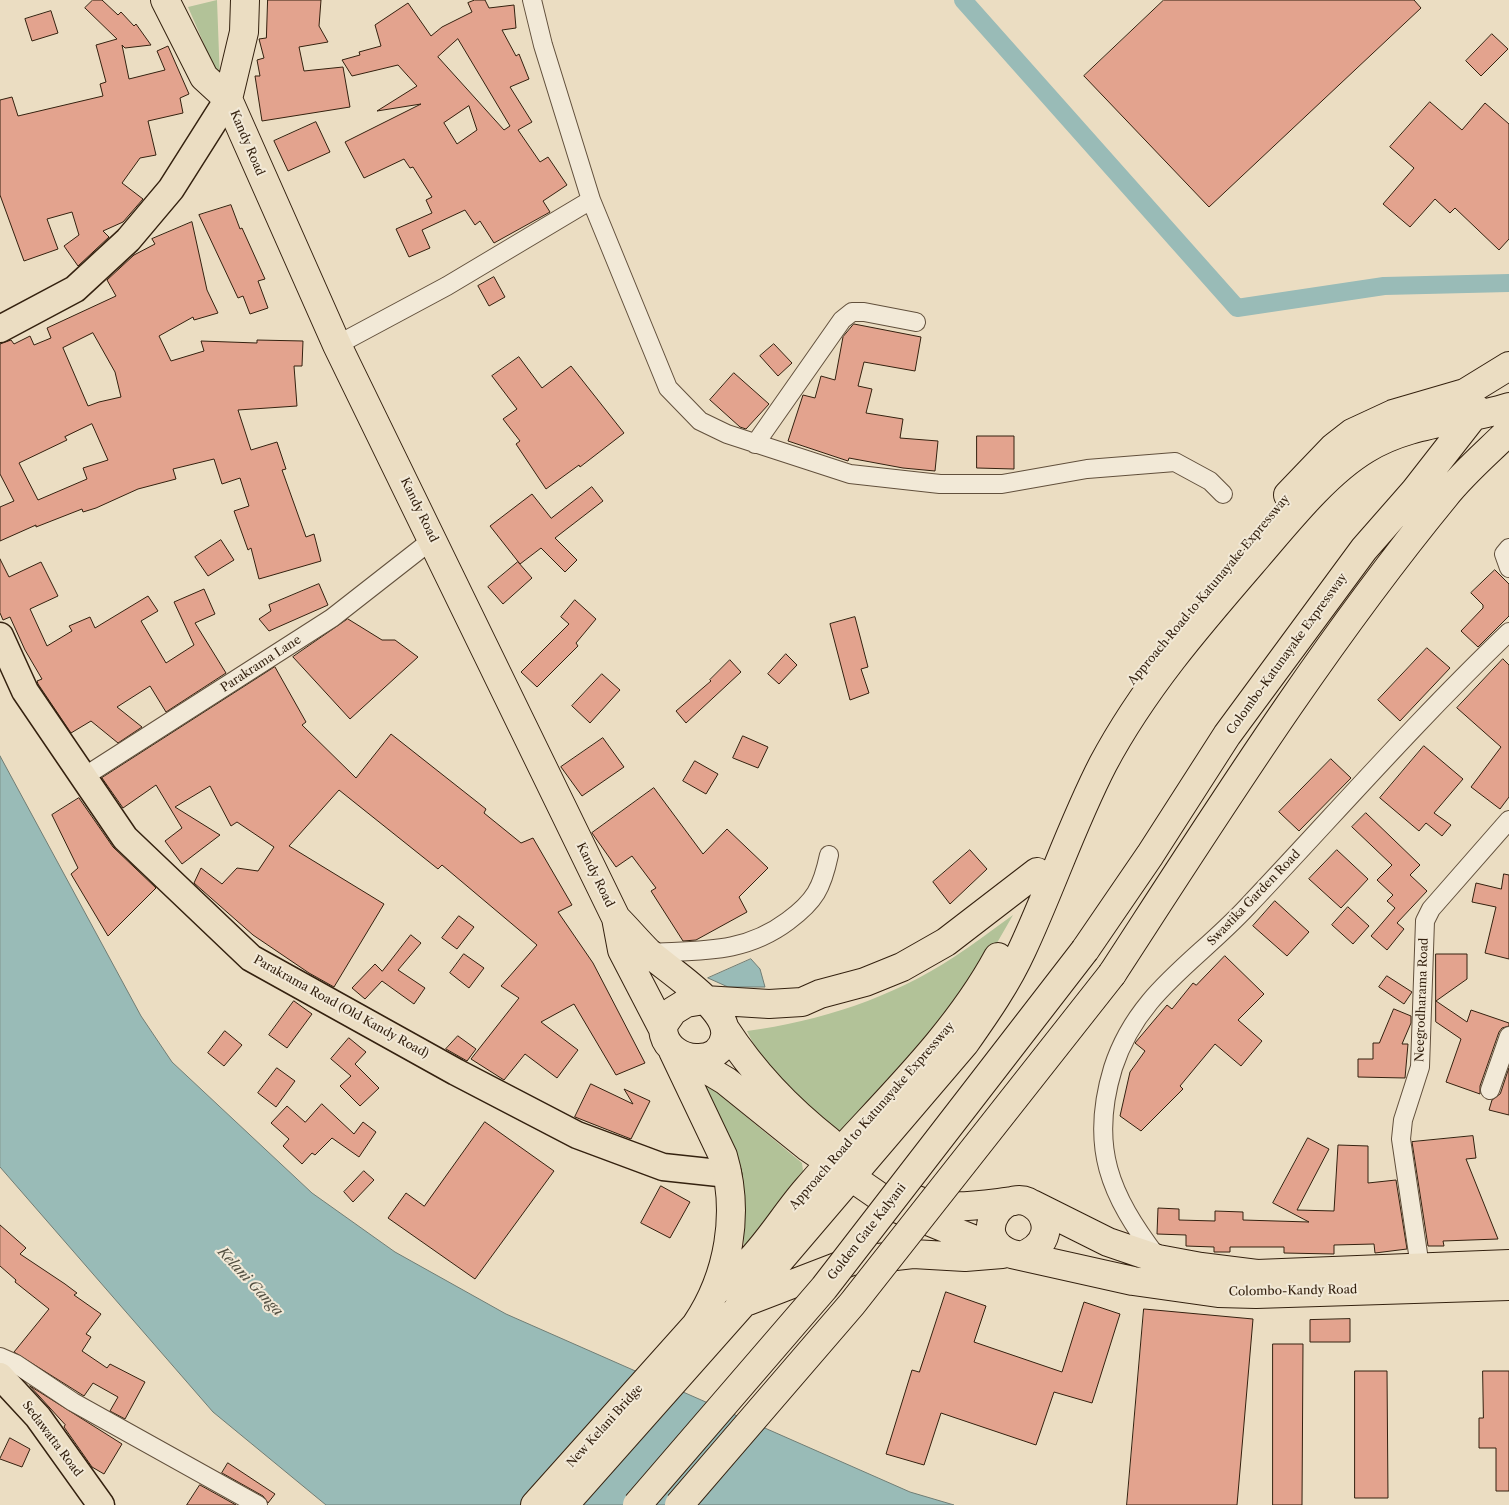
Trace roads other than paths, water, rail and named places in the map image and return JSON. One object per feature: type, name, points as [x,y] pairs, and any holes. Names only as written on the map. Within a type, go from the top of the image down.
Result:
[{"type":"highway","name":"Kandy Road","points":[[165,0],[204,77],[228,99],[338,345],[616,918],[622,950],[674,1046]]},
{"type":"highway","name":"Kandy Road","points":[[228,99],[244,32],[245,0]]},
{"type":"highway","name":"Approach Road to Katunayake Expressway","points":[[716,1291],[743,1268],[806,1189],[904,1082],[983,984],[1016,924],[1044,852],[1080,770],[1127,689],[1223,569],[1300,481],[1334,447],[1372,422],[1466,393],[1509,366]]},
{"type":"highway","name":"Colombo-Katunayake Expressway","points":[[1085,950],[1150,855],[1232,727],[1364,549],[1414,492],[1509,373]]},
{"type":"highway","name":"Approach Road to Katunayake Expressway","points":[[684,1355],[744,1302],[965,1043],[994,1002],[1022,950],[1058,862],[1104,763],[1136,706],[1183,643],[1307,500],[1347,463],[1366,449],[1402,433],[1509,408]]},
{"type":"highway","points":[[679,1505],[852,1304],[1112,974],[1234,788],[1330,648],[1446,494],[1509,431]]},
{"type":"highway","points":[[684,1355],[696,1325],[716,1291],[730,1242],[731,1192],[728,1174],[719,1148],[674,1046],[666,1018],[677,1007],[704,1000],[769,1004],[802,1002],[820,994],[865,982],[902,967],[946,942],[1037,872]]},
{"type":"highway","name":"Kandy Road","points":[[616,918],[649,953],[690,984],[704,1000]]},
{"type":"highway","name":"Golden Gate Kalyani","points":[[637,1505],[824,1288],[1085,950]]},
{"type":"highway","points":[[674,1046],[726,1081],[809,1148],[896,1208],[1014,1254],[1034,1250],[1040,1244],[1046,1231],[1044,1218],[1023,1202],[972,1207],[942,1206],[914,1199],[881,1182],[820,1134],[778,1094],[744,1059],[725,1029],[720,1017],[704,1000]]},
{"type":"highway","points":[[674,1046],[701,1059],[711,1056],[722,1043],[725,1037],[725,1029]]},
{"type":"highway","points":[[1014,1254],[995,1242],[991,1226],[993,1216],[1000,1207],[1023,1202]]},
{"type":"highway","name":"Colombo-Kandy Road","points":[[1023,1202],[1108,1242],[1158,1259],[1200,1267],[1257,1274],[1509,1264]]},
{"type":"highway","name":"Colombo-Kandy Road","points":[[744,1302],[852,1260],[896,1255],[965,1257],[1014,1254],[1133,1281],[1218,1293],[1256,1294],[1509,1286]]},
{"type":"highway","name":"New Kelani Bridge","points":[[535,1505],[684,1355]]},
{"type":"highway","name":"New Kelani Bridge","points":[[564,1505],[684,1355]]},
{"type":"main road","points":[[0,329],[75,289],[128,240],[171,189],[228,99]]},
{"type":"main road","name":"Parakrama Road (Old Kandy Road)","points":[[0,636],[25,691],[82,778],[125,838],[252,958],[448,1067],[577,1135],[663,1167],[728,1174]]},
{"type":"main road","name":"Sedawatta Road","points":[[0,1376],[38,1417],[102,1505]]},
{"type":"street","points":[[532,0],[543,44],[591,200],[668,388],[700,420],[727,434],[850,474],[940,484],[1002,484],[1087,469],[1175,462],[1210,481],[1223,494]]},
{"type":"street","points":[[338,345],[447,286],[591,200]]},
{"type":"street","points":[[755,444],[842,320],[852,312],[864,312],[916,322]]},
{"type":"street","name":"Parakrama Lane","points":[[82,778],[332,618],[433,540]]},
{"type":"street","points":[[1509,548],[1504,554],[1509,568]]},
{"type":"street","name":"Swastika Garden Road","points":[[1158,1259],[1136,1229],[1111,1183],[1104,1140],[1106,1095],[1114,1067],[1133,1026],[1159,989],[1221,935],[1459,681],[1509,632]]},
{"type":"street","name":"Neegrodharama Road","points":[[1420,1267],[1400,1139],[1420,1067],[1425,921],[1431,909],[1509,820]]},
{"type":"street","points":[[649,953],[727,949],[754,941],[768,934],[812,901],[824,877],[828,855]]},
{"type":"street","points":[[1490,1090],[1509,1036]]},
{"type":"street","points":[[0,1357],[16,1364],[73,1402],[258,1505]]},
{"type":"water","name":"Kelani Ganga","points":[[0,756],[141,1016],[172,1062],[312,1193],[395,1252],[506,1314],[910,1492],[954,1505],[326,1505],[213,1412],[0,1167]]},
{"type":"water","points":[[751,959],[760,969],[765,987],[728,987],[708,978]]},
{"type":"waterway","points":[[963,0],[1237,308],[1384,286],[1509,283]]}]
